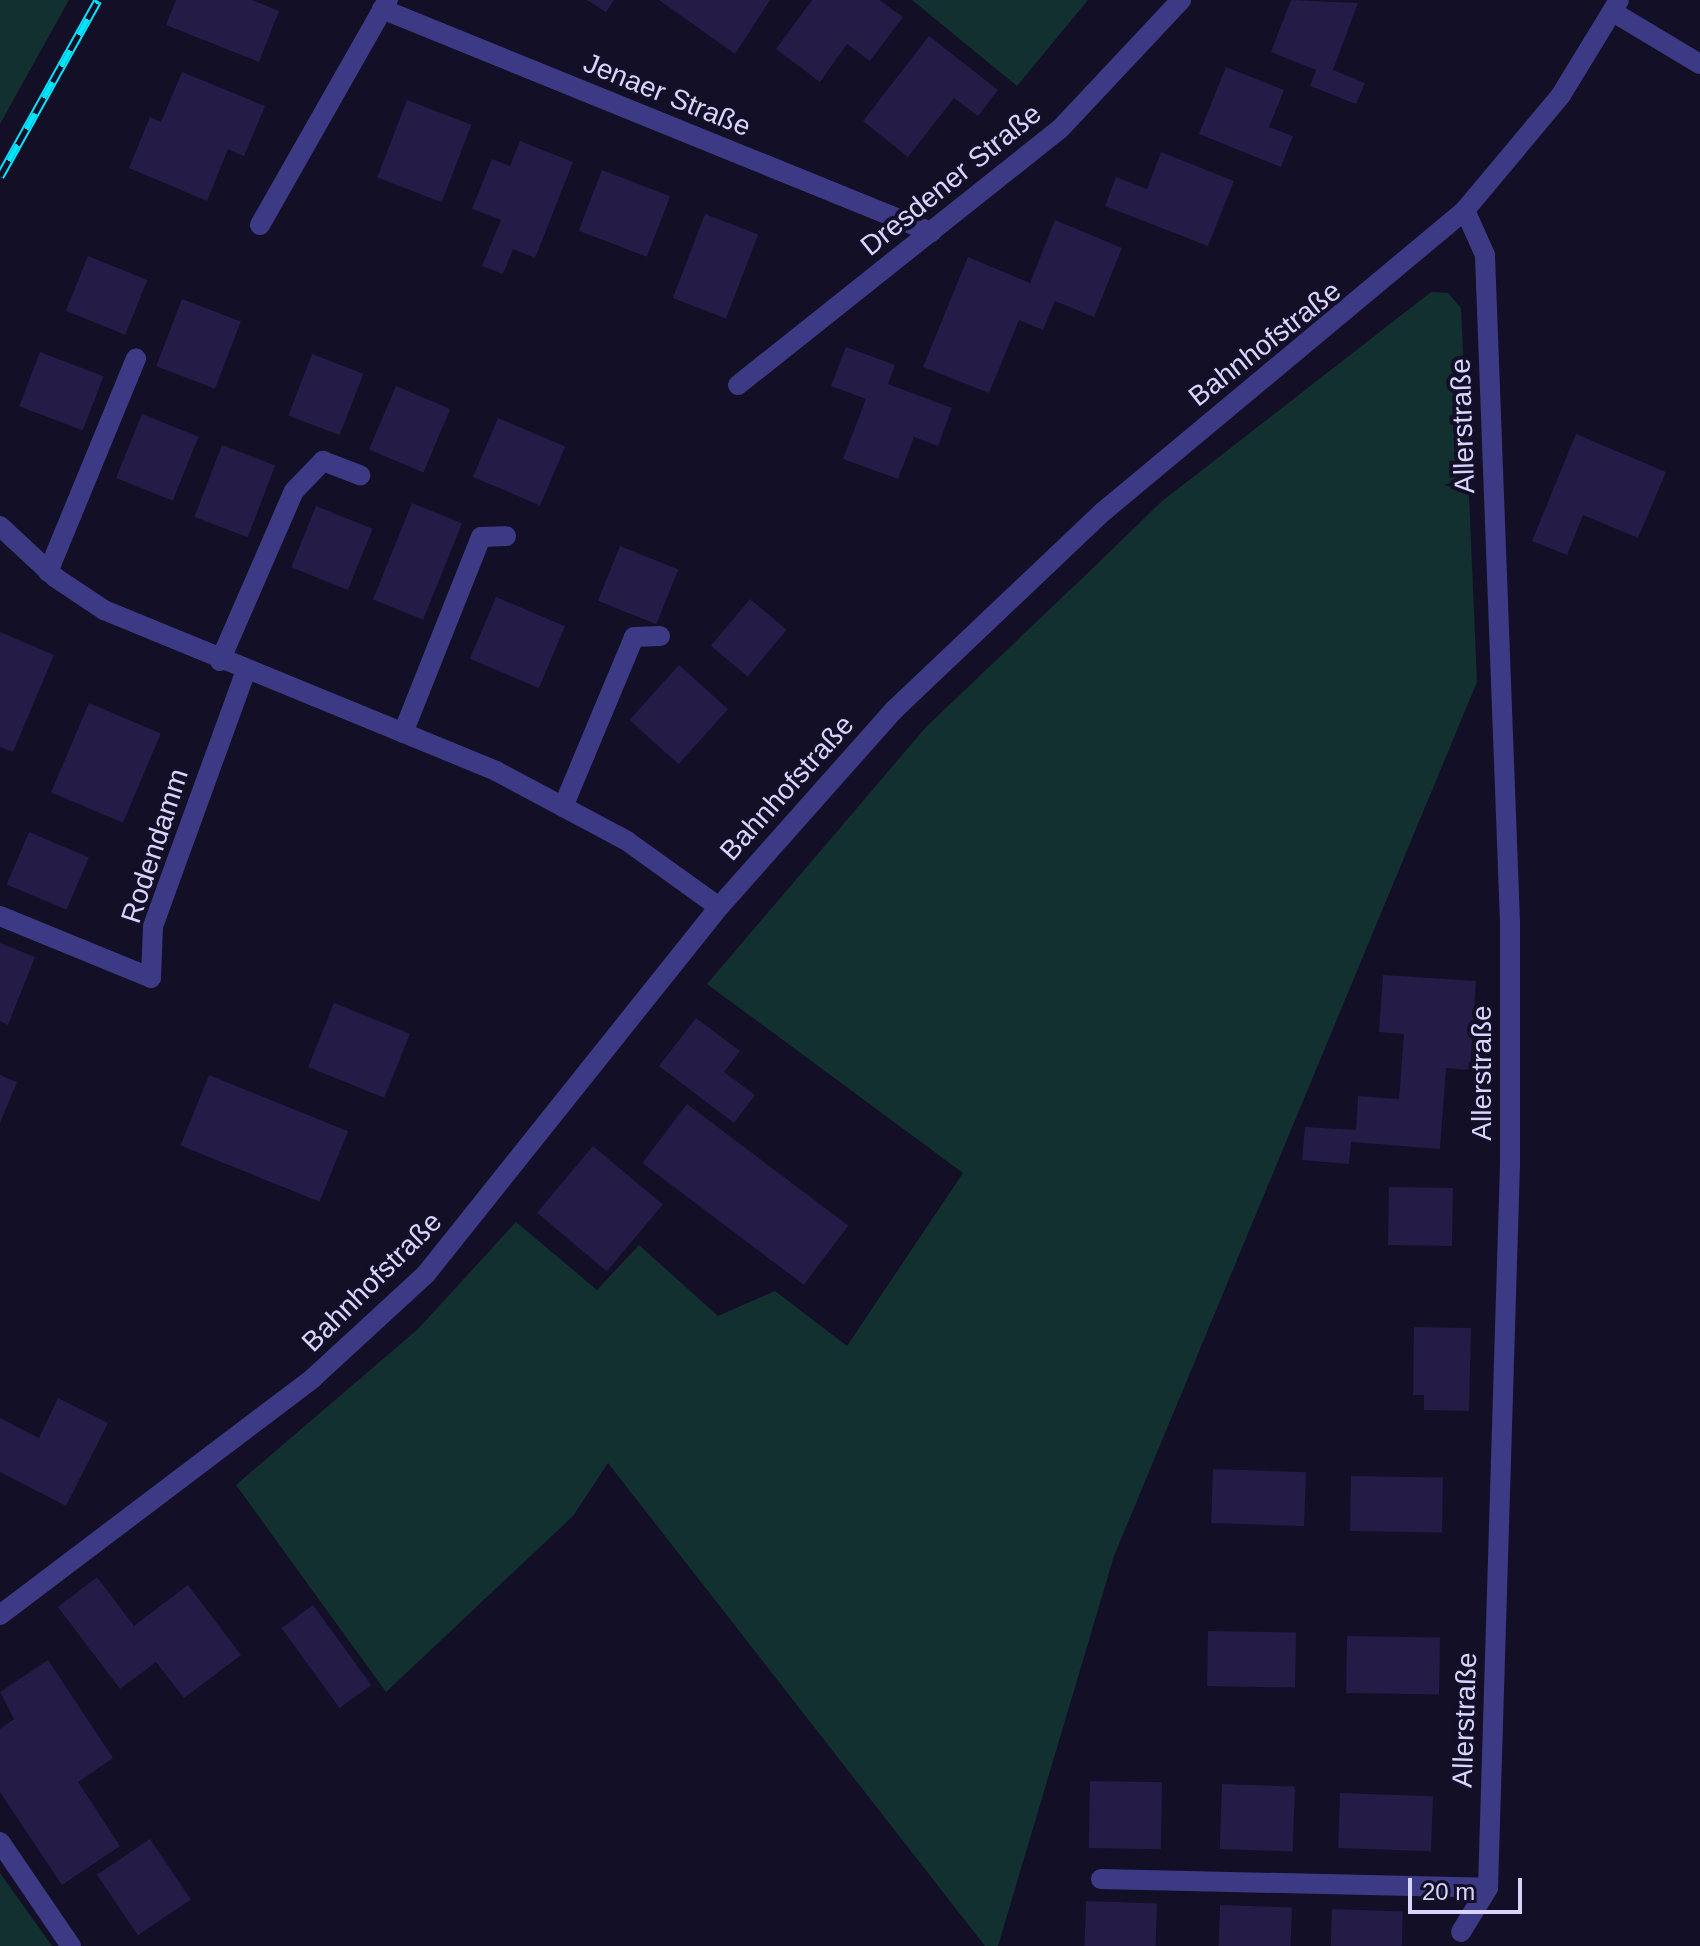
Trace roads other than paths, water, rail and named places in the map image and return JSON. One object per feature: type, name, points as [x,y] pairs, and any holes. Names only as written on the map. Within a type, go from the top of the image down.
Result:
[{"type":"street","name":"Dresdener Straße","points":[[738,385],[1060,129],[1181,0]]},
{"type":"street","name":"Jenaer Straße","points":[[385,5],[931,232]]},
{"type":"street","points":[[260,225],[385,5]]},
{"type":"street","points":[[1616,6],[1700,64]]},
{"type":"street","name":"Bahnhofstraße","points":[[0,1615],[313,1378],[426,1274],[719,907],[894,710],[1032,575],[1465,210],[1545,116],[1616,6]]},
{"type":"street","name":"Allerstraße","points":[[1465,210],[1485,255],[1510,922],[1488,1888]]},
{"type":"street","points":[[48,572],[136,358]]},
{"type":"street","points":[[220,661],[294,491],[323,461],[360,475]]},
{"type":"street","points":[[0,526],[48,572],[104,610],[220,661],[403,733],[563,807],[719,907]]},
{"type":"street","points":[[403,733],[481,537],[506,536]]},
{"type":"street","points":[[563,807],[634,637],[660,636]]},
{"type":"street","name":"Rodendamm","points":[[0,916],[151,978],[153,926],[246,670]]},
{"type":"street","points":[[0,1842],[71,1946]]},
{"type":"street","points":[[1101,1879],[1488,1888]]},
{"type":"street","points":[[1461,1932],[1488,1888]]},
{"type":"railway","points":[[0,176],[98,0]]}]
